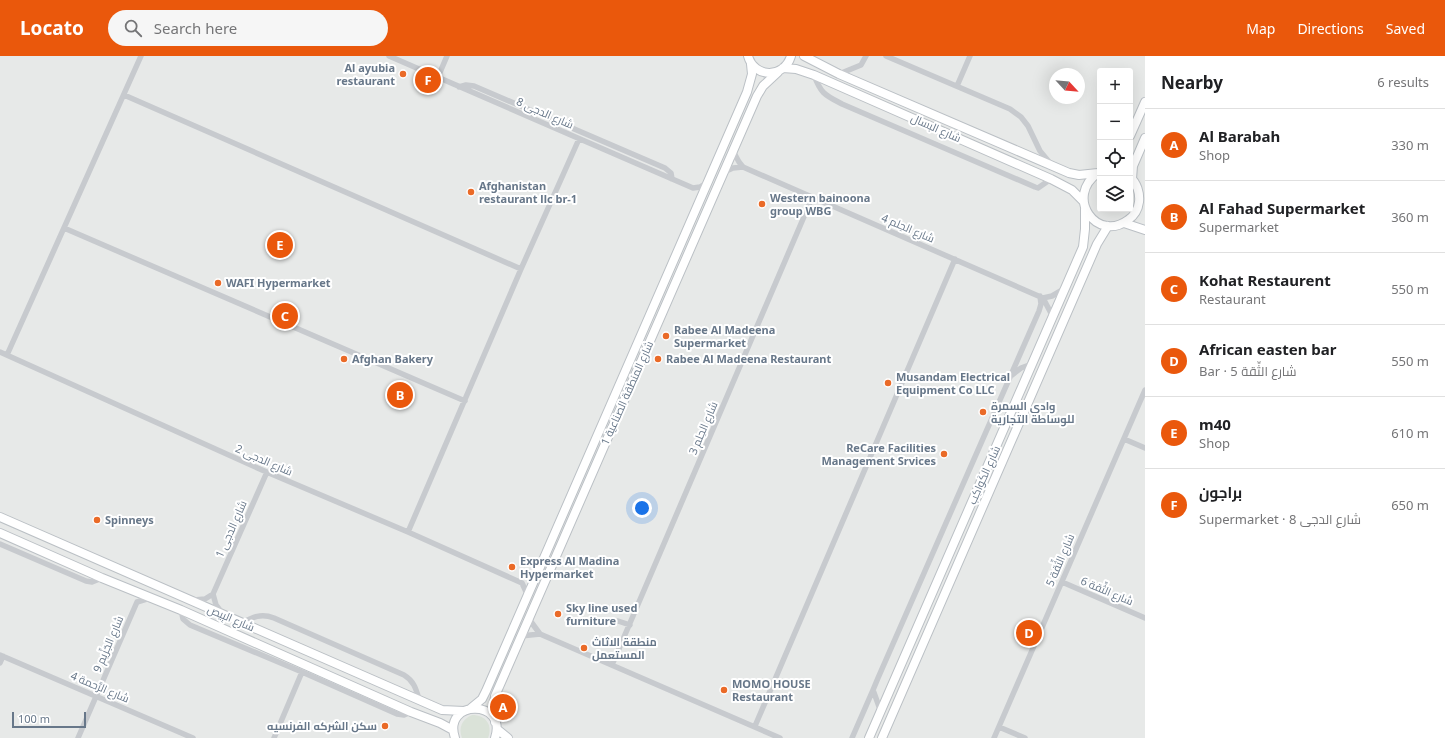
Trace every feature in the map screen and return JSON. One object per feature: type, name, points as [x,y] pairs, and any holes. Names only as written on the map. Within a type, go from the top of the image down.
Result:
[{"type":"street","points":[[7,355],[141,56]]},
{"type":"street","name":"شارع الدجى 8","points":[[389,56],[693,188]]},
{"type":"street","points":[[438,77],[447,56]]},
{"type":"street","points":[[748,56],[751,64]]},
{"type":"street","name":"شارع المنطقة الصناعية 1","points":[[495,738],[495,696],[521,636],[757,96],[763,86],[787,64],[791,56]]},
{"type":"street","name":"شارع البسال","points":[[804,56],[839,74],[1069,173],[1079,175],[1097,173]]},
{"type":"street","points":[[839,74],[861,65],[866,56]]},
{"type":"street","points":[[886,56],[1010,109],[1021,117],[1028,126],[1040,151],[1053,166]]},
{"type":"street","points":[[957,86],[970,56]]},
{"type":"street","name":"شارع البسال","points":[[751,64],[755,69],[766,73],[796,69],[814,75],[1051,179],[1072,190],[1094,221],[1108,226]]},
{"type":"street","name":"شارع المنطقة الصناعية 1","points":[[454,734],[454,723],[458,716],[482,698],[486,691],[751,83],[751,64]]},
{"type":"street","points":[[814,75],[818,87],[824,94],[842,104],[1035,188],[1038,188],[1051,179]]},
{"type":"street","points":[[459,86],[474,86],[658,165],[669,171],[672,179]]},
{"type":"street","points":[[124,94],[521,269]]},
{"type":"street","points":[[1133,129],[1145,102]]},
{"type":"street","points":[[1131,176],[1133,166],[1145,138]]},
{"type":"street","points":[[408,532],[521,269],[579,139]]},
{"type":"street","points":[[733,151],[739,162],[744,167]]},
{"type":"street","points":[[724,172],[733,168],[744,167]]},
{"type":"street","name":"شارع الحِلم 4","points":[[744,167],[1041,297]]},
{"type":"street","name":"شارع الكَواكِب","points":[[869,738],[1053,318],[1083,246],[1085,229],[1085,188],[1092,177],[1097,174]]},
{"type":"street","points":[[699,204],[698,197],[693,188],[703,186],[708,182]]},
{"type":"street","points":[[1124,224],[1135,213],[1140,198],[1133,182]]},
{"type":"street","points":[[1138,191],[1145,197]]},
{"type":"street","name":"شارع الحِلم 3","points":[[612,665],[812,198]]},
{"type":"street","points":[[1108,226],[1124,224],[1145,230]]},
{"type":"street","name":"شارع الكَواكِب","points":[[882,738],[1090,259],[1108,226]]},
{"type":"street","points":[[64,228],[465,401]]},
{"type":"street","points":[[755,726],[956,259]]},
{"type":"street","points":[[1041,297],[1052,296],[1065,288]]},
{"type":"street","points":[[1041,297],[1053,318]]},
{"type":"street","points":[[852,738],[1039,310],[1041,297]]},
{"type":"street","name":"شارع الدجى 2","points":[[0,352],[267,472],[408,532],[522,583]]},
{"type":"street","points":[[1010,376],[1021,368],[1032,364]]},
{"type":"street","name":"شارع الثِّقة 5","points":[[994,738],[1145,390]]},
{"type":"street","points":[[1124,439],[1145,448]]},
{"type":"street","name":"شارع الدجى 1","points":[[213,594],[267,472]]},
{"type":"street","name":"شارع البِيص","points":[[0,517],[442,710],[467,710],[478,708],[486,710],[491,715],[496,725]]},
{"type":"street","name":"شارع البِيص","points":[[0,533],[440,723],[454,734]]},
{"type":"street","points":[[0,544],[86,581],[92,582],[102,578]]},
{"type":"street","points":[[528,596],[522,583],[532,580],[537,574]]},
{"type":"street","name":"شارع الثِّقة 6","points":[[1062,582],[1145,618]]},
{"type":"street","points":[[130,590],[137,602],[150,598]]},
{"type":"street","points":[[191,600],[200,600],[213,594],[216,605],[224,615]]},
{"type":"street","name":"شارع الجَزِّيم 9","points":[[78,738],[137,602]]},
{"type":"street","points":[[180,610],[183,619],[188,624],[397,714],[404,715],[412,712]]},
{"type":"street","points":[[242,622],[265,615],[274,618],[410,679],[414,684],[419,699]]},
{"type":"street","points":[[529,619],[540,634]]},
{"type":"street","points":[[618,620],[630,625]]},
{"type":"street","points":[[521,636],[540,634],[780,738]]},
{"type":"street","points":[[0,663],[2,655]]},
{"type":"street","name":"شارع الرَّحمة 4","points":[[2,655],[193,738]]},
{"type":"street","points":[[274,738],[302,672]]},
{"type":"street","points":[[873,690],[881,712]]},
{"type":"street","points":[[496,725],[508,738]]},
{"type":"street","points":[[999,727],[1025,738]]},
{"type":"shaded area","points":[[0,56],[1145,56],[1145,738],[0,738]]},
{"type":"shaded area","points":[[472,715],[477,715],[485,719],[490,729],[488,738],[462,738],[460,731],[463,721]]},
{"type":"place","name":"Al ayubia restaurant","points":[[403,74]]},
{"type":"place","name":"براجون","points":[[428,80]]},
{"type":"place","name":"Afghanistan restaurant llc br-1","points":[[471,192]]},
{"type":"place","name":"Western bainoona group WBG","points":[[762,204]]},
{"type":"place","name":"m40","points":[[280,245]]},
{"type":"place","name":"WAFI Hypermarket","points":[[218,283]]},
{"type":"place","name":"Kohat Restaurent","points":[[285,316]]},
{"type":"place","name":"Rabee Al Madeena Supermarket","points":[[666,336]]},
{"type":"place","name":"Afghan Bakery","points":[[344,359]]},
{"type":"place","name":"Rabee Al Madeena Restaurant","points":[[658,359]]},
{"type":"place","name":"Musandam Electrical Equipment Co LLC","points":[[888,383]]},
{"type":"place","name":"Al Fahad Supermarket","points":[[400,395]]},
{"type":"place","name":"وادي السمرة للوساطة التجارية","points":[[983,412]]},
{"type":"place","name":"ReCare Facilities Management Srvices","points":[[944,454]]},
{"type":"place","name":"Spinneys","points":[[97,520]]},
{"type":"place","name":"Express Al Madina Hypermarket","points":[[512,567]]},
{"type":"place","name":"Sky line used furniture","points":[[558,614]]},
{"type":"place","name":"African easten bar","points":[[1029,633]]},
{"type":"place","name":"منطقة الاثاث المستعمل","points":[[584,648]]},
{"type":"place","name":"MOMO HOUSE Restaurant","points":[[724,690]]},
{"type":"place","name":"Al Barabah","points":[[503,707]]},
{"type":"place","name":"سكن الشركه الفرنسيه","points":[[385,726]]}]
